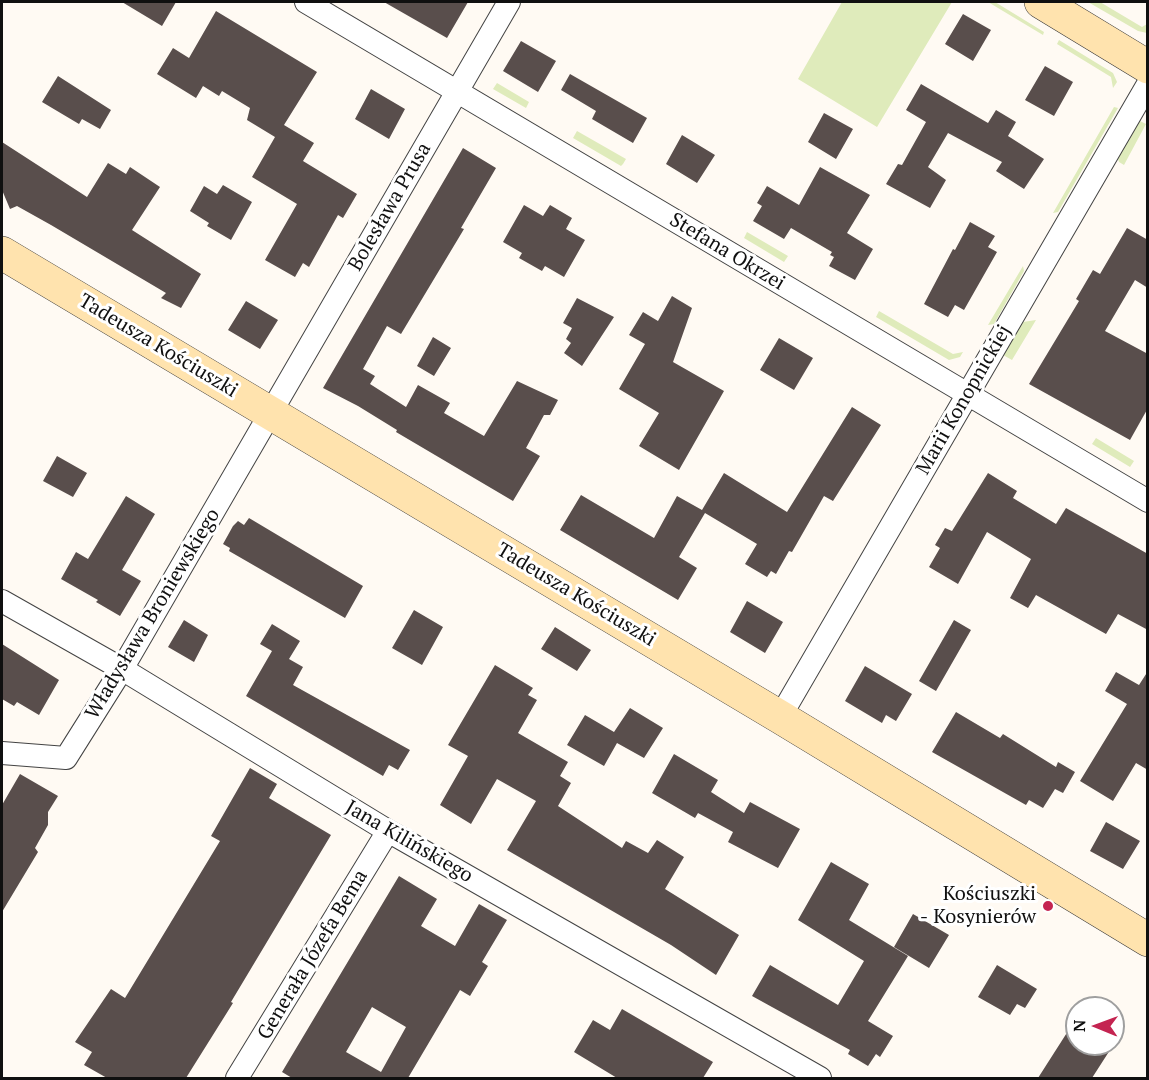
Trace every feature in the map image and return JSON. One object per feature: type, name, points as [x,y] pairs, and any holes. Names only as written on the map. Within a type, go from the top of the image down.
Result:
[{"type":"street","name":"Stefana Okrzei","points":[[306,2],[1148,501]]},
{"type":"street","name":"Bolesława Prusa","points":[[270,413],[509,2]]},
{"type":"street","points":[[1041,2],[1148,67]]},
{"type":"street","name":"Marii Konopnickiej","points":[[780,717],[1148,84]]},
{"type":"street","name":"Tadeusza Kościuszki","points":[[2,253],[780,717],[1148,940]]},
{"type":"street","name":"Władysława Broniewskiego","points":[[2,753],[66,758],[122,669],[270,413]]},
{"type":"street","name":"Jana Kilińskiego","points":[[2,601],[122,669],[790,1071],[820,1078]]},
{"type":"street","name":"Generała Józefa Bema","points":[[237,1078],[388,831]]},
{"type":"green space","points":[[842,2],[952,2],[877,127],[798,79]]},
{"type":"green space","points":[[988,2],[995,2],[1044,32],[1043,35]]},
{"type":"green space","points":[[1088,2],[1100,2],[1142,27],[1147,24],[1147,33],[1138,31]]},
{"type":"green space","points":[[1059,40],[1113,73],[1117,82],[1113,88],[1111,77],[1057,44]]},
{"type":"green space","points":[[497,83],[529,102],[526,108],[493,89]]},
{"type":"green space","points":[[1114,107],[1118,108],[1058,212],[1053,213]]},
{"type":"green space","points":[[1138,120],[1146,124],[1124,165],[1119,162],[1117,156]]},
{"type":"green space","points":[[577,131],[626,159],[623,164],[621,166],[573,138]]},
{"type":"green space","points":[[747,232],[788,256],[784,262],[744,238]]},
{"type":"green space","points":[[1023,266],[1024,271],[994,324],[988,325]]},
{"type":"green space","points":[[879,311],[953,354],[963,352],[960,357],[949,360],[876,317]]},
{"type":"green space","points":[[1036,320],[1012,360],[1003,355],[1023,322]]},
{"type":"green space","points":[[1096,438],[1134,461],[1130,467],[1092,444]]},
{"type":"building","points":[[122,2],[176,2],[162,26]]},
{"type":"building","points":[[384,2],[468,2],[447,38]]},
{"type":"building","points":[[216,11],[317,72],[284,125],[314,143],[303,161],[357,194],[343,218],[338,215],[309,267],[303,263],[295,277],[265,260],[297,204],[252,177],[275,137],[247,120],[250,108],[222,91],[219,96],[203,86],[196,98],[157,74],[173,48],[189,58]]},
{"type":"building","points":[[963,14],[991,30],[973,61],[945,44]]},
{"type":"building","points":[[521,41],[556,61],[538,92],[503,71]]},
{"type":"building","points":[[1045,66],[1073,82],[1054,116],[1025,100]]},
{"type":"building","points":[[570,74],[647,118],[633,143],[592,119],[596,111],[561,90]]},
{"type":"building","points":[[58,76],[111,110],[100,129],[82,119],[79,124],[42,102]]},
{"type":"building","points":[[921,84],[988,123],[996,110],[1016,122],[1008,136],[1044,159],[1024,189],[996,171],[1002,162],[948,133],[928,167],[946,180],[930,208],[886,184],[898,164],[902,165],[926,122],[906,110]]},
{"type":"building","points":[[371,89],[405,109],[389,139],[355,119]]},
{"type":"building","points":[[824,113],[853,129],[836,159],[808,142]]},
{"type":"building","points":[[682,135],[715,155],[697,183],[666,164]]},
{"type":"building","points":[[2,142],[87,197],[108,163],[126,174],[130,167],[160,187],[132,230],[201,274],[181,308],[161,298],[166,293],[51,225],[17,206],[10,209],[2,190]]},
{"type":"building","points":[[463,148],[496,168],[461,228],[464,229],[401,334],[387,326],[363,369],[375,376],[370,384],[406,407],[418,385],[450,403],[444,413],[484,436],[517,381],[558,400],[550,415],[544,415],[526,448],[540,456],[513,501],[396,432],[397,430],[358,406],[323,388]]},
{"type":"building","points":[[820,167],[870,195],[847,233],[873,249],[855,280],[829,266],[834,257],[830,255],[832,252],[791,228],[784,239],[753,221],[762,206],[757,203],[767,186],[799,205]]},
{"type":"building","points":[[223,185],[252,202],[231,240],[207,226],[209,223],[190,211],[204,186],[217,194]]},
{"type":"building","points":[[524,205],[543,216],[550,205],[572,218],[566,229],[585,240],[564,277],[545,266],[542,271],[519,258],[522,253],[503,242]]},
{"type":"building","points":[[970,222],[995,236],[988,247],[997,252],[964,310],[955,305],[948,317],[924,304]]},
{"type":"building","points":[[1127,228],[1148,240],[1148,288],[1135,280],[1105,331],[1148,354],[1148,408],[1130,440],[1029,384],[1079,301],[1076,299],[1093,270],[1100,274]]},
{"type":"building","points":[[672,296],[692,308],[673,362],[724,391],[679,470],[639,446],[659,413],[619,389],[645,344],[629,335],[643,312],[658,321]]},
{"type":"building","points":[[577,298],[614,317],[582,366],[564,353],[571,343],[566,339],[572,328],[563,323]]},
{"type":"building","points":[[246,301],[278,320],[260,349],[228,330]]},
{"type":"building","points":[[433,337],[451,348],[434,376],[417,366]]},
{"type":"building","points":[[779,338],[813,358],[794,390],[760,370]]},
{"type":"building","points":[[852,407],[881,425],[833,501],[824,496],[792,552],[789,551],[776,574],[771,571],[767,577],[745,564],[757,544],[705,513],[679,557],[697,568],[678,600],[560,530],[581,495],[654,538],[677,496],[702,510],[724,473],[787,512]]},
{"type":"building","points":[[57,456],[87,473],[73,497],[43,481]]},
{"type":"building","points":[[988,473],[1017,491],[1013,498],[1056,524],[1066,508],[1148,554],[1148,630],[1118,614],[1106,634],[1036,595],[1028,608],[1010,598],[1031,559],[987,532],[958,584],[929,567],[940,548],[935,545],[945,528],[952,531]]},
{"type":"building","points":[[126,496],[155,514],[122,570],[141,581],[120,616],[96,602],[98,600],[61,579],[76,552],[88,559]]},
{"type":"building","points":[[249,518],[363,586],[345,618],[229,551],[230,548],[223,544],[233,526],[238,521],[244,525]]},
{"type":"building","points":[[747,601],[783,622],[765,653],[730,632]]},
{"type":"building","points":[[414,610],[443,627],[422,665],[392,648]]},
{"type":"building","points":[[184,620],[208,635],[194,662],[168,647]]},
{"type":"building","points":[[954,620],[971,630],[936,691],[919,681]]},
{"type":"building","points":[[272,624],[300,641],[289,659],[303,667],[293,685],[410,750],[398,770],[389,765],[383,776],[246,696],[272,651],[260,644]]},
{"type":"building","points":[[555,627],[591,650],[577,671],[541,649]]},
{"type":"building","points":[[2,644],[59,680],[39,715],[17,702],[14,706],[2,699]]},
{"type":"building","points":[[495,665],[533,688],[528,695],[537,700],[518,733],[568,762],[560,776],[571,783],[558,806],[622,848],[626,841],[648,853],[657,840],[684,857],[665,889],[739,935],[716,975],[671,945],[507,850],[536,801],[497,779],[471,824],[440,805],[468,756],[448,745]]},
{"type":"building","points":[[865,666],[912,694],[896,721],[886,715],[882,723],[845,701]]},
{"type":"building","points":[[1148,671],[1148,770],[1136,763],[1113,801],[1080,781],[1127,704],[1105,691],[1116,672],[1139,685]]},
{"type":"building","points":[[630,708],[663,728],[644,758],[617,743],[604,766],[567,745],[585,715],[614,732]]},
{"type":"building","points":[[956,712],[1000,738],[1003,734],[1056,767],[1058,762],[1075,772],[1063,793],[1055,789],[1043,808],[1029,800],[1026,805],[932,752]]},
{"type":"building","points":[[674,754],[718,780],[711,792],[744,813],[750,802],[800,829],[778,868],[728,842],[733,832],[698,813],[695,818],[652,793]]},
{"type":"building","points":[[250,768],[277,784],[269,798],[331,835],[231,1002],[233,1003],[186,1078],[107,1078],[84,1065],[92,1052],[75,1042],[111,989],[125,998],[220,841],[211,836]]},
{"type":"building","points":[[20,774],[58,796],[48,812],[48,825],[35,848],[38,852],[2,912],[2,805]]},
{"type":"building","points":[[1106,822],[1140,841],[1123,869],[1090,851]]},
{"type":"building","points":[[831,862],[869,884],[849,920],[908,956],[868,1021],[893,1036],[880,1057],[876,1054],[868,1066],[848,1054],[850,1050],[752,996],[770,965],[838,1005],[864,961],[798,920]]},
{"type":"building","points":[[399,876],[437,899],[421,926],[455,946],[479,904],[507,920],[482,962],[488,966],[470,996],[460,990],[408,1078],[292,1078],[282,1072]],"holes":[[[372,1007],[406,1027],[381,1072],[346,1052]]]},
{"type":"building","points":[[913,914],[949,935],[929,968],[894,947]]},
{"type":"building","points":[[997,965],[1037,989],[1025,1008],[1017,1004],[1010,1015],[978,997]]},
{"type":"building","points":[[622,1009],[713,1062],[703,1078],[617,1078],[574,1052],[593,1020],[610,1030]]},
{"type":"building","points":[[1065,1036],[1065,1056],[1106,1056],[1092,1078],[1038,1078]]},
{"type":"place","name":"Kościuszki - Kosynierów","points":[[1048,906]]}]
